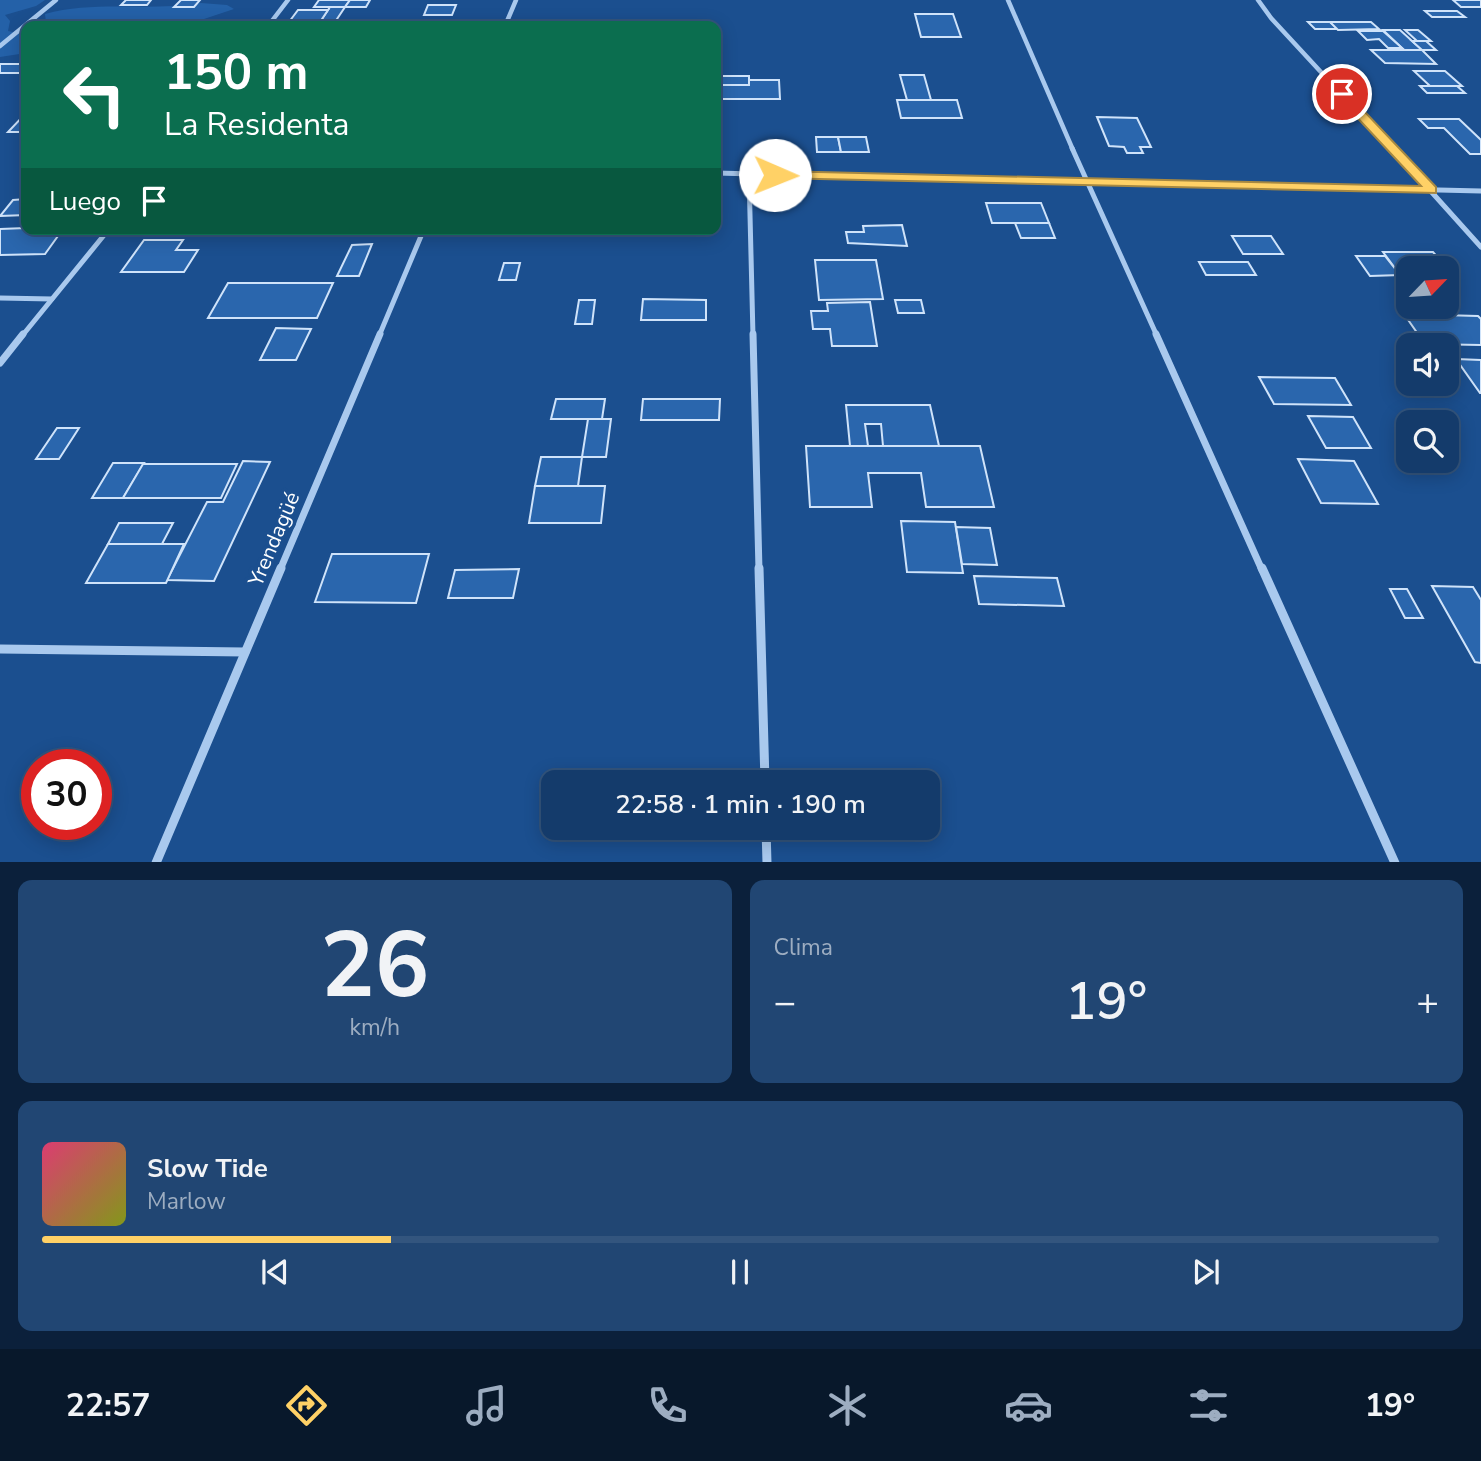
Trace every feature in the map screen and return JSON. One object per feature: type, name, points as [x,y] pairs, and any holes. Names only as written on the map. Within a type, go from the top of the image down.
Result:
[{"type":"street","points":[[30,21],[56,0]]},
{"type":"street","points":[[272,21],[288,0]]},
{"type":"street","points":[[507,21],[516,0]]},
{"type":"street","points":[[1008,0],[1087,182],[1395,862]]},
{"type":"street","points":[[1258,0],[1271,18],[1432,190],[1481,247]]},
{"type":"street","points":[[0,46],[21,29]]},
{"type":"street","points":[[721,173],[1481,191]]},
{"type":"street","points":[[750,174],[765,770]]},
{"type":"street","points":[[0,363],[104,235]]},
{"type":"street","name":"Yrendagüé","points":[[156,862],[421,235]]},
{"type":"street","points":[[0,298],[52,299]]},
{"type":"street","points":[[0,649],[245,652]]},
{"type":"street","points":[[766,840],[767,862]]},
{"type":"shaded area","points":[[0,0],[45,0],[36,6],[5,15],[10,21],[8,31],[21,34],[21,54],[0,57]]},
{"type":"shaded area","points":[[201,3],[227,5],[234,9],[198,21],[46,21],[45,14],[84,8]]},
{"type":"building","points":[[126,0],[151,0],[147,5],[121,5]]},
{"type":"building","points":[[181,0],[200,0],[194,7],[174,7]]},
{"type":"building","points":[[319,0],[350,0],[345,7],[314,7]]},
{"type":"building","points":[[350,0],[370,0],[366,7],[345,7]]},
{"type":"building","points":[[1453,0],[1481,0],[1481,7],[1461,7]]},
{"type":"building","points":[[428,5],[456,5],[452,15],[424,15]]},
{"type":"building","points":[[330,7],[345,7],[336,21],[321,21]]},
{"type":"building","points":[[298,10],[328,10],[321,21],[290,21]]},
{"type":"building","points":[[1425,11],[1457,11],[1465,17],[1432,17]]},
{"type":"building","points":[[915,14],[953,14],[961,37],[921,37]]},
{"type":"building","points":[[1308,22],[1330,22],[1338,29],[1315,29]]},
{"type":"building","points":[[1330,22],[1371,22],[1379,29],[1338,30]]},
{"type":"building","points":[[1383,30],[1400,30],[1422,50],[1404,50]]},
{"type":"building","points":[[1405,30],[1418,30],[1431,41],[1417,41]]},
{"type":"building","points":[[1358,31],[1383,31],[1402,48],[1388,48],[1379,39],[1367,40]]},
{"type":"building","points":[[1412,41],[1426,41],[1436,50],[1422,50]]},
{"type":"building","points":[[1371,50],[1422,50],[1436,64],[1385,63]]},
{"type":"building","points":[[0,64],[21,64],[21,73],[0,73]]},
{"type":"building","points":[[1414,71],[1445,71],[1462,86],[1430,86]]},
{"type":"building","points":[[900,75],[924,75],[931,100],[907,100]]},
{"type":"building","points":[[721,76],[749,76],[749,85],[721,85]]},
{"type":"building","points":[[749,80],[779,80],[780,99],[721,99],[721,85],[749,85]]},
{"type":"building","points":[[1420,86],[1457,86],[1465,93],[1427,93]]},
{"type":"building","points":[[897,100],[957,100],[962,118],[901,118]]},
{"type":"building","points":[[1097,117],[1137,118],[1151,147],[1140,147],[1143,153],[1127,153],[1124,147],[1109,146]]},
{"type":"building","points":[[21,118],[21,132],[8,132]]},
{"type":"building","points":[[1419,119],[1459,119],[1481,140],[1481,154],[1470,154],[1444,128],[1428,128]]},
{"type":"building","points":[[816,137],[838,137],[841,152],[817,152]]},
{"type":"building","points":[[838,137],[866,137],[869,152],[841,152]]},
{"type":"building","points":[[21,199],[21,215],[0,216],[13,200]]},
{"type":"building","points":[[986,203],[1041,203],[1049,223],[992,223]]},
{"type":"building","points":[[1015,223],[1049,223],[1055,238],[1021,238]]},
{"type":"building","points":[[902,225],[907,246],[848,243],[846,232],[864,232],[863,226]]},
{"type":"building","points":[[21,228],[21,235],[59,235],[45,254],[0,255],[0,229]]},
{"type":"building","points":[[1232,236],[1271,236],[1283,254],[1243,254]]},
{"type":"building","points":[[144,240],[183,240],[176,250],[198,250],[184,272],[121,272]]},
{"type":"building","points":[[372,244],[359,276],[337,276],[352,245]]},
{"type":"building","points":[[1383,252],[1433,252],[1436,256],[1396,256],[1396,270]]},
{"type":"building","points":[[1356,256],[1385,256],[1396,270],[1396,275],[1370,276]]},
{"type":"building","points":[[815,260],[876,260],[883,299],[819,300]]},
{"type":"building","points":[[1199,262],[1248,262],[1256,275],[1206,275]]},
{"type":"building","points":[[504,263],[520,263],[516,280],[499,280]]},
{"type":"building","points":[[228,283],[333,283],[317,318],[208,318]]},
{"type":"building","points":[[643,299],[706,300],[706,320],[641,320]]},
{"type":"building","points":[[579,300],[595,300],[592,324],[575,324]]},
{"type":"building","points":[[895,300],[921,300],[924,313],[898,313]]},
{"type":"building","points":[[870,302],[877,346],[832,346],[830,329],[813,329],[811,311],[828,311],[827,303]]},
{"type":"building","points":[[1460,316],[1478,316],[1481,319],[1481,345],[1459,345],[1459,333],[1417,333],[1408,319],[1459,319]]},
{"type":"building","points":[[276,328],[311,329],[296,360],[260,360]]},
{"type":"building","points":[[1459,359],[1481,360],[1480,393],[1459,363]]},
{"type":"building","points":[[1259,377],[1335,378],[1351,405],[1274,404]]},
{"type":"building","points":[[556,399],[605,399],[602,419],[551,419]]},
{"type":"building","points":[[643,399],[720,399],[719,420],[641,420]]},
{"type":"building","points":[[846,405],[930,405],[939,446],[883,446],[881,424],[865,424],[868,446],[850,446]]},
{"type":"building","points":[[1308,416],[1353,417],[1371,448],[1326,448]]},
{"type":"building","points":[[588,419],[611,419],[606,457],[582,457]]},
{"type":"building","points":[[57,428],[79,428],[59,459],[36,459]]},
{"type":"building","points":[[806,446],[980,446],[994,507],[926,507],[921,473],[868,473],[872,507],[810,507]]},
{"type":"building","points":[[541,457],[582,457],[578,486],[535,486]]},
{"type":"building","points":[[1298,459],[1354,461],[1378,504],[1321,503]]},
{"type":"building","points":[[243,461],[270,462],[214,581],[167,580],[207,502],[223,502]]},
{"type":"building","points":[[113,463],[144,463],[123,498],[92,498]]},
{"type":"building","points":[[143,464],[237,464],[221,498],[123,498]]},
{"type":"building","points":[[535,486],[605,486],[601,523],[529,523]]},
{"type":"building","points":[[901,521],[955,522],[963,573],[907,572]]},
{"type":"building","points":[[119,523],[173,523],[162,544],[108,544]]},
{"type":"building","points":[[956,527],[990,528],[997,565],[962,564]]},
{"type":"building","points":[[108,544],[184,544],[166,583],[86,583]]},
{"type":"building","points":[[332,554],[429,554],[416,603],[315,602]]},
{"type":"building","points":[[519,569],[513,598],[448,598],[455,570]]},
{"type":"building","points":[[974,576],[1057,578],[1064,606],[979,604]]},
{"type":"building","points":[[1432,586],[1473,587],[1481,600],[1481,663],[1475,662]]},
{"type":"building","points":[[1390,589],[1407,589],[1423,618],[1405,618]]},
{"type":"route","points":[[775,175],[1432,190],[1342,94]]}]
